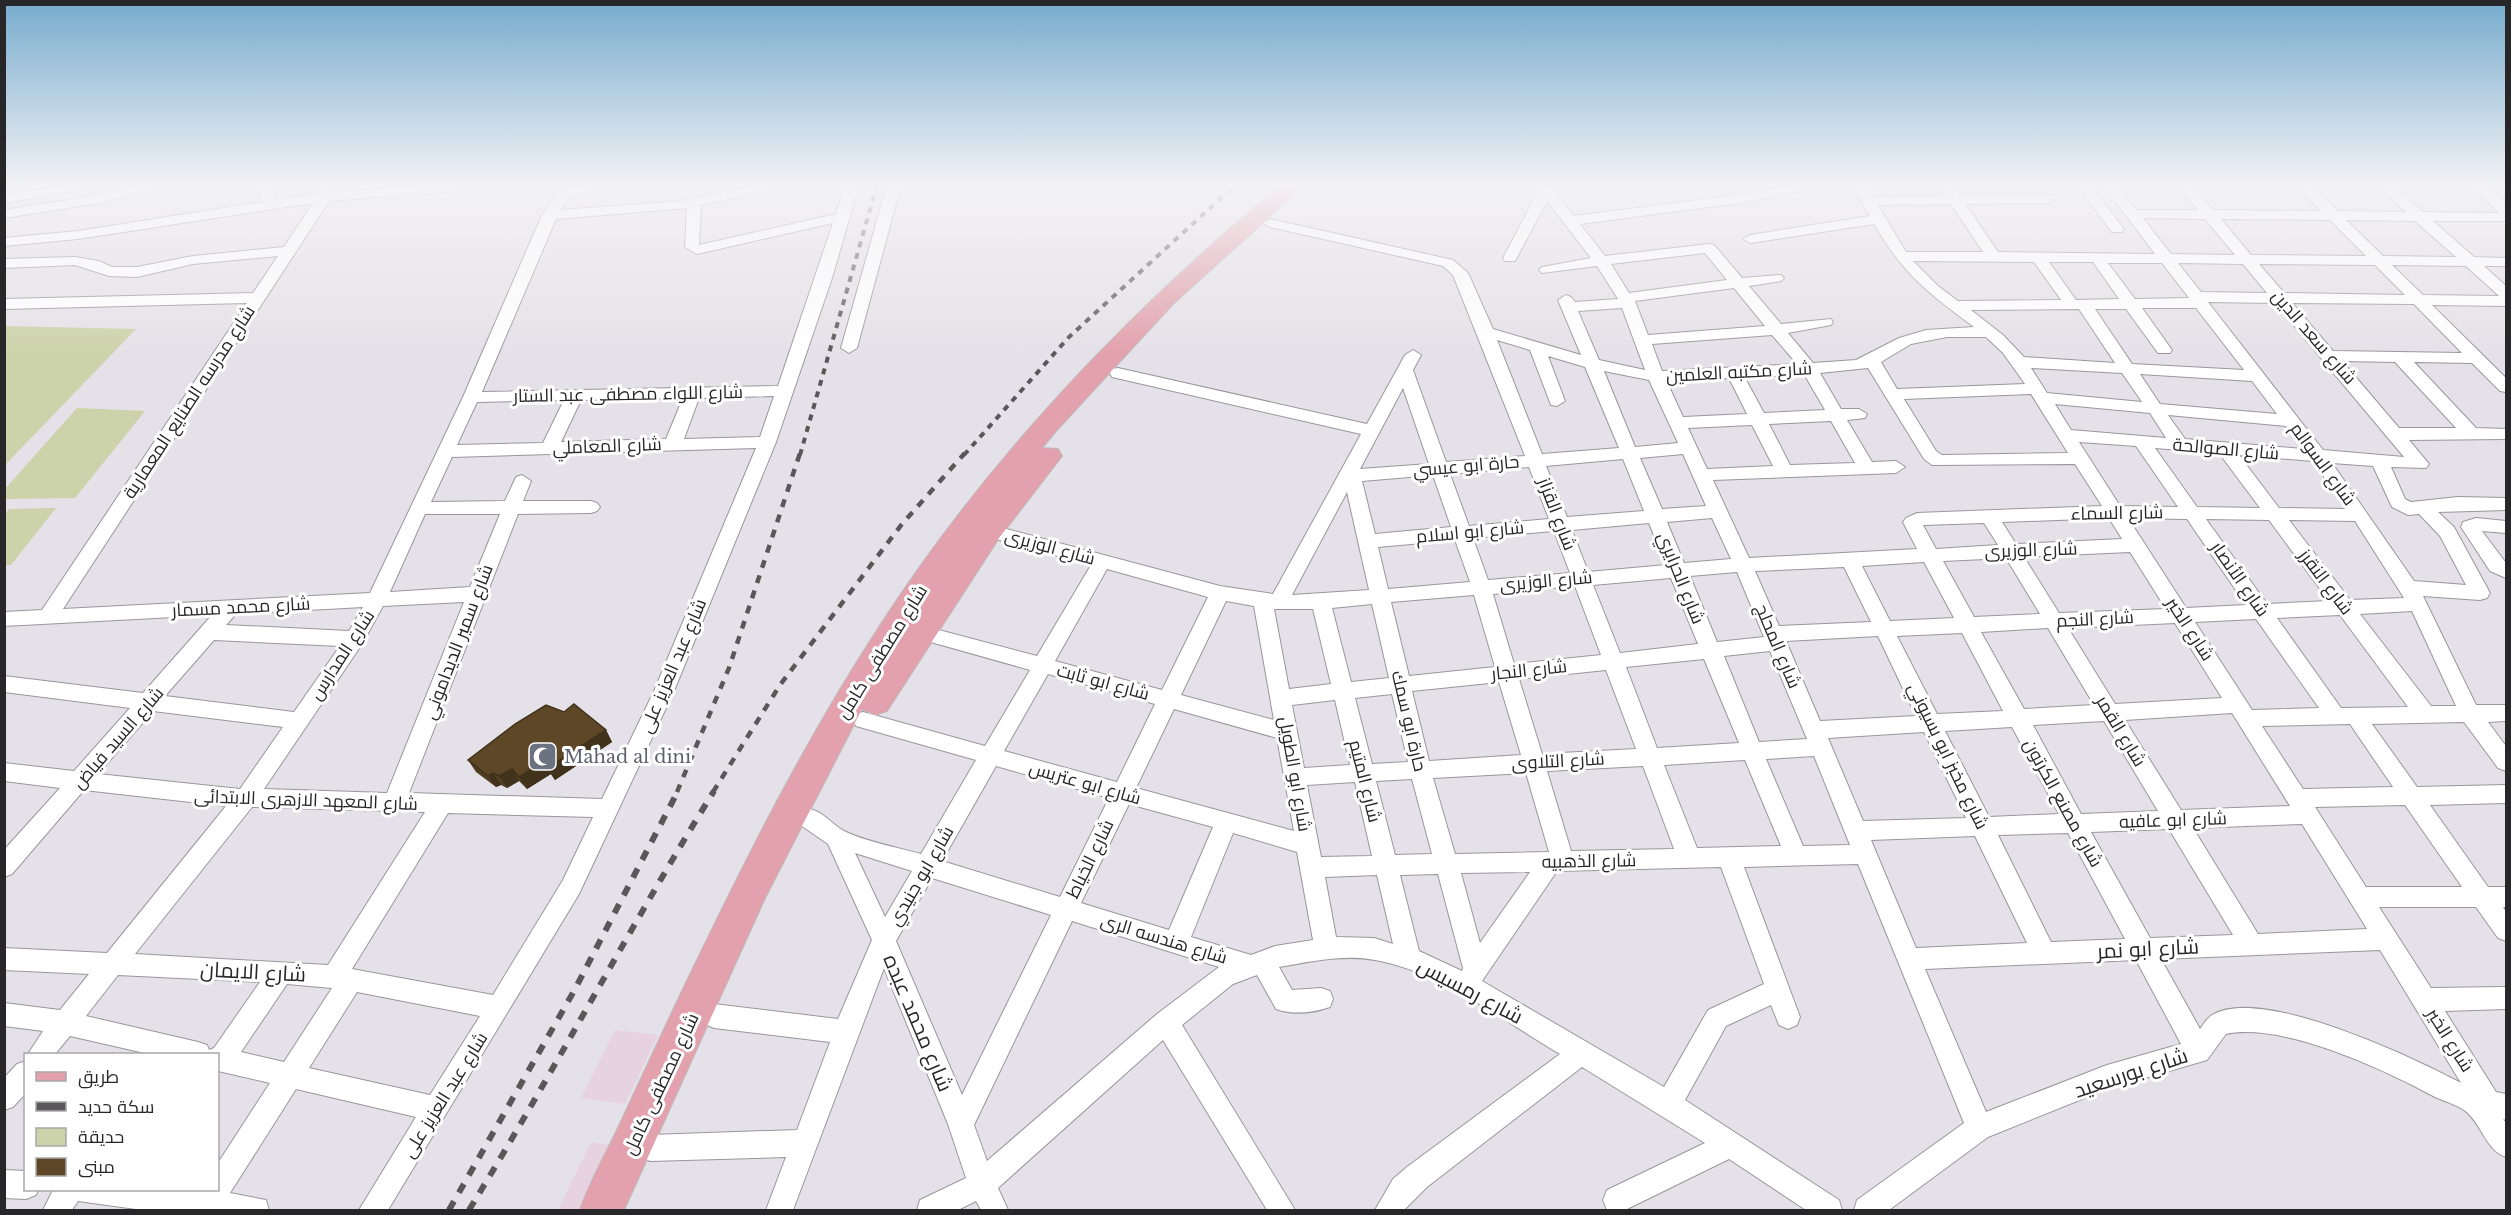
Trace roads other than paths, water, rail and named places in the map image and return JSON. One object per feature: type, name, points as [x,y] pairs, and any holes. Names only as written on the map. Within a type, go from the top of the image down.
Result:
[{"type":"main road","name":"شارع مصطفى كامل","points":[[623,1210],[650,1148],[807,817],[862,720],[920,632],[977,527],[1089,374],[1227,242]]},
{"type":"main road","name":"شارع مصطفى كامل","points":[[602,1210],[776,836],[846,707],[915,597],[1149,338],[1250,242]]},
{"type":"street","name":"شارع مدرسه الصنايع المعمارية","points":[[46,618],[294,242]]},
{"type":"street","name":"شارع المدارس","points":[[41,1053],[114,965],[246,798],[356,639],[447,451],[539,242]]},
{"type":"street","points":[[692,242],[692,246],[697,250],[733,242]]},
{"type":"street","name":"شارع عبد العزيز على","points":[[373,1210],[500,1008],[571,887],[609,808],[664,691],[767,442],[834,242]]},
{"type":"street","points":[[849,348],[878,242]]},
{"type":"street","name":"شارع القزاز","points":[[1353,242],[1448,263],[1461,273],[1561,524],[1689,858]]},
{"type":"street","points":[[1510,258],[1518,242]]},
{"type":"street","name":"شارع المحلج","points":[[1586,242],[1627,301],[1656,377],[1716,511],[1743,565],[1867,854],[1979,1128]]},
{"type":"street","name":"شارع الخير","points":[[1893,242],[1920,278],[2007,346],[2019,362],[2361,897],[2489,1103],[2506,1143]]},
{"type":"street","points":[[1984,242],[1994,257]]},
{"type":"street","name":"شارع السوالم","points":[[2154,242],[2319,458],[2359,515],[2413,596],[2470,714],[2506,762]]},
{"type":"street","name":"شارع سعد الدين","points":[[2233,242],[2420,462]]},
{"type":"street","points":[[2361,242],[2477,358],[2500,373],[2506,387]]},
{"type":"street","points":[[2448,242],[2506,294]]},
{"type":"street","points":[[1547,270],[1704,246],[1711,249],[1809,369],[1867,468]]},
{"type":"street","points":[[4,264],[75,261],[94,264],[109,271],[130,273],[193,260],[289,251]]},
{"type":"street","points":[[1902,256],[2506,262]]},
{"type":"street","points":[[2039,258],[2128,369],[2180,445]]},
{"type":"street","points":[[2097,258],[2164,350]]},
{"type":"street","points":[[1627,301],[1776,278]]},
{"type":"street","points":[[4,304],[257,298]]},
{"type":"street","points":[[1955,306],[2131,304],[2281,298],[2506,301]]},
{"type":"street","name":"شارع الحرايري","points":[[1627,301],[1568,304],[1796,855]]},
{"type":"street","points":[[1643,340],[1776,330],[1825,322]]},
{"type":"street","name":"شارع مكتبه العلمين","points":[[1486,332],[1592,362],[1656,377],[1854,366],[1872,361],[1891,348],[1916,337],[1948,332],[1990,332]]},
{"type":"street","points":[[1536,346],[1557,401]]},
{"type":"street","points":[[2331,356],[2477,358]]},
{"type":"street","points":[[2400,357],[2470,434]]},
{"type":"street","points":[[1872,361],[1933,459],[1949,463],[2080,458]]},
{"type":"street","points":[[1270,602],[1351,473],[1409,362],[1440,469],[1481,587],[1535,763],[1556,861],[1471,977]]},
{"type":"street","points":[[2019,362],[2257,376]]},
{"type":"street","points":[[1118,373],[1371,431]]},
{"type":"street","points":[[1735,374],[1785,472]]},
{"type":"street","name":"شارع اللواء مصطفى عبد الستار","points":[[471,397],[785,391]]},
{"type":"street","points":[[673,444],[693,393]]},
{"type":"street","points":[[1892,394],[2039,393],[2155,408],[2291,421]]},
{"type":"street","points":[[549,448],[575,395]]},
{"type":"street","points":[[1678,423],[1859,414]]},
{"type":"street","points":[[2397,434],[2506,434]]},
{"type":"street","name":"شارع الصوالحة","points":[[2066,435],[2319,458],[2417,465],[2420,462]]},
{"type":"street","name":"شارع المعاملي","points":[[447,451],[767,442]]},
{"type":"street","name":"شارع الأنصار","points":[[2142,442],[2262,612],[2412,796],[2506,931]]},
{"type":"street","name":"حارة ابو عيسي","points":[[1351,473],[1440,469],[1688,448]]},
{"type":"street","name":"شارع النقرز","points":[[2226,450],[2426,715]]},
{"type":"street","points":[[2380,462],[2402,507],[2408,509],[2458,503],[2506,504]]},
{"type":"street","points":[[1701,475],[1896,467]]},
{"type":"street","name":"حارة ابو سمك","points":[[1351,473],[1420,769],[1446,864],[1471,977]]},
{"type":"street","name":"شارع سمير الديداموني","points":[[394,803],[522,481]]},
{"type":"street","points":[[420,508],[591,507]]},
{"type":"street","name":"شارع النجم","points":[[1775,639],[1885,629],[2345,608],[2413,596],[2477,594],[2480,591],[2447,531],[2423,507]]},
{"type":"street","name":"شارع ابو اسلام","points":[[1367,541],[1716,511]]},
{"type":"street","name":"شارع السماء","points":[[1928,554],[1911,525],[1914,520],[2114,512],[2359,515]]},
{"type":"street","name":"شارع القمر","points":[[1990,517],[2252,945]]},
{"type":"street","points":[[2506,527],[2476,524],[2470,526],[2497,566],[2506,571]]},
{"type":"street","name":"شارع الوزيرى","points":[[977,527],[1220,593],[1270,602],[1321,602],[1582,578],[1849,558],[2136,545]]},
{"type":"street","name":"شارع مصنع الكرتون","points":[[1928,554],[2198,1051]]},
{"type":"street","name":"شارع مخبز ابو بسيوني","points":[[1849,558],[2045,954]]},
{"type":"street","name":"شارع ابو جنيدي","points":[[780,1210],[846,1032],[884,940],[1102,562]]},
{"type":"street","name":"شارع الخياط","points":[[961,1124],[1220,593]]},
{"type":"street","name":"شارع محمد مسمار","points":[[4,619],[478,594]]},
{"type":"street","name":"شارع ابو الطويل","points":[[1270,602],[1281,698],[1326,948]]},
{"type":"street","name":"شارع المتيم","points":[[1321,602],[1409,959]]},
{"type":"street","name":"شارع السيد فياض","points":[[4,867],[231,607]]},
{"type":"street","points":[[209,632],[356,639]]},
{"type":"street","name":"شارع ابو ثابت","points":[[920,632],[1287,732]]},
{"type":"street","name":"شارع النجار","points":[[1281,698],[1711,651],[1775,639]]},
{"type":"street","points":[[4,684],[300,721]]},
{"type":"street","name":"شارع التلاوى","points":[[1295,777],[1753,750],[1817,738],[1931,723],[2110,712],[2242,712],[2346,717],[2506,714]]},
{"type":"street","name":"شارع ابو عتريس","points":[[862,720],[1226,822],[1310,856]]},
{"type":"street","name":"شارع المعهد الازهرى الابتدائى","points":[[4,772],[185,795],[441,805],[609,808]]},
{"type":"street","name":"شارع ابو عافيه","points":[[1857,831],[2176,820],[2412,796],[2506,794]]},
{"type":"street","points":[[219,1186],[290,1075],[342,978],[441,805]]},
{"type":"street","name":"شارع محمد عبده","points":[[807,817],[824,826],[836,838],[884,940],[961,1124],[982,1184],[995,1210]]},
{"type":"street","points":[[1176,943],[1226,822]]},
{"type":"street","name":"شارع هندسه الرى","points":[[836,838],[1176,943],[1257,964]]},
{"type":"street","name":"شارع الذهبيه","points":[[1310,856],[1385,866],[1867,854]]},
{"type":"street","points":[[1729,857],[1788,1017]]},
{"type":"street","points":[[2361,897],[2506,897]]},
{"type":"street","name":"شارع ابو نمر","points":[[1910,960],[2387,939]]},
{"type":"street","name":"شارع رمسيس","points":[[930,1210],[982,1184],[1166,1022],[1224,976],[1257,964],[1326,948],[1374,949],[1471,977],[1582,1052],[1669,1104],[1829,1210]]},
{"type":"street","name":"شارع الايمان","points":[[4,959],[281,972],[342,978],[500,1008]]},
{"type":"street","points":[[1257,964],[1285,1000],[1293,1002],[1321,999]]},
{"type":"street","points":[[216,1053],[281,972]]},
{"type":"street","points":[[1669,1104],[1717,1018],[1725,1012],[1778,990]]},
{"type":"street","points":[[2425,1000],[2506,998]]},
{"type":"street","points":[[4,1014],[66,1023],[191,1053]]},
{"type":"street","points":[[714,1016],[846,1032]]},
{"type":"street","name":"شارع بورسعيد","points":[[1868,1210],[1979,1128],[2107,1077],[2198,1051],[2219,1024],[2238,1020],[2269,1023],[2341,1042],[2395,1062],[2460,1096],[2489,1103]]},
{"type":"street","points":[[1166,1022],[1282,1210]]},
{"type":"street","points":[[1388,1210],[1403,1189],[1417,1177],[1582,1052]]},
{"type":"street","points":[[219,1060],[436,1109]]},
{"type":"street","points":[[4,1098],[24,1075]]},
{"type":"street","points":[[650,1148],[805,1143]]},
{"type":"street","points":[[1617,1200],[1730,1145]]},
{"type":"street","points":[[4,1184],[24,1185]]},
{"type":"street","points":[[56,1210],[68,1191]]},
{"type":"street","points":[[100,1191],[211,1198],[256,1210]]},
{"type":"railway","points":[[800,455],[861,242]]},
{"type":"railway","points":[[964,455],[1069,337],[1173,242]]},
{"type":"railway","points":[[677,792],[729,668],[800,453]]},
{"type":"railway","points":[[713,792],[780,685],[902,524],[965,453]]},
{"type":"railway","points":[[449,1210],[574,991],[678,791]]},
{"type":"railway","points":[[469,1210],[714,791]]},
{"type":"place","name":"Mahad al dini","points":[[543,757]]}]
